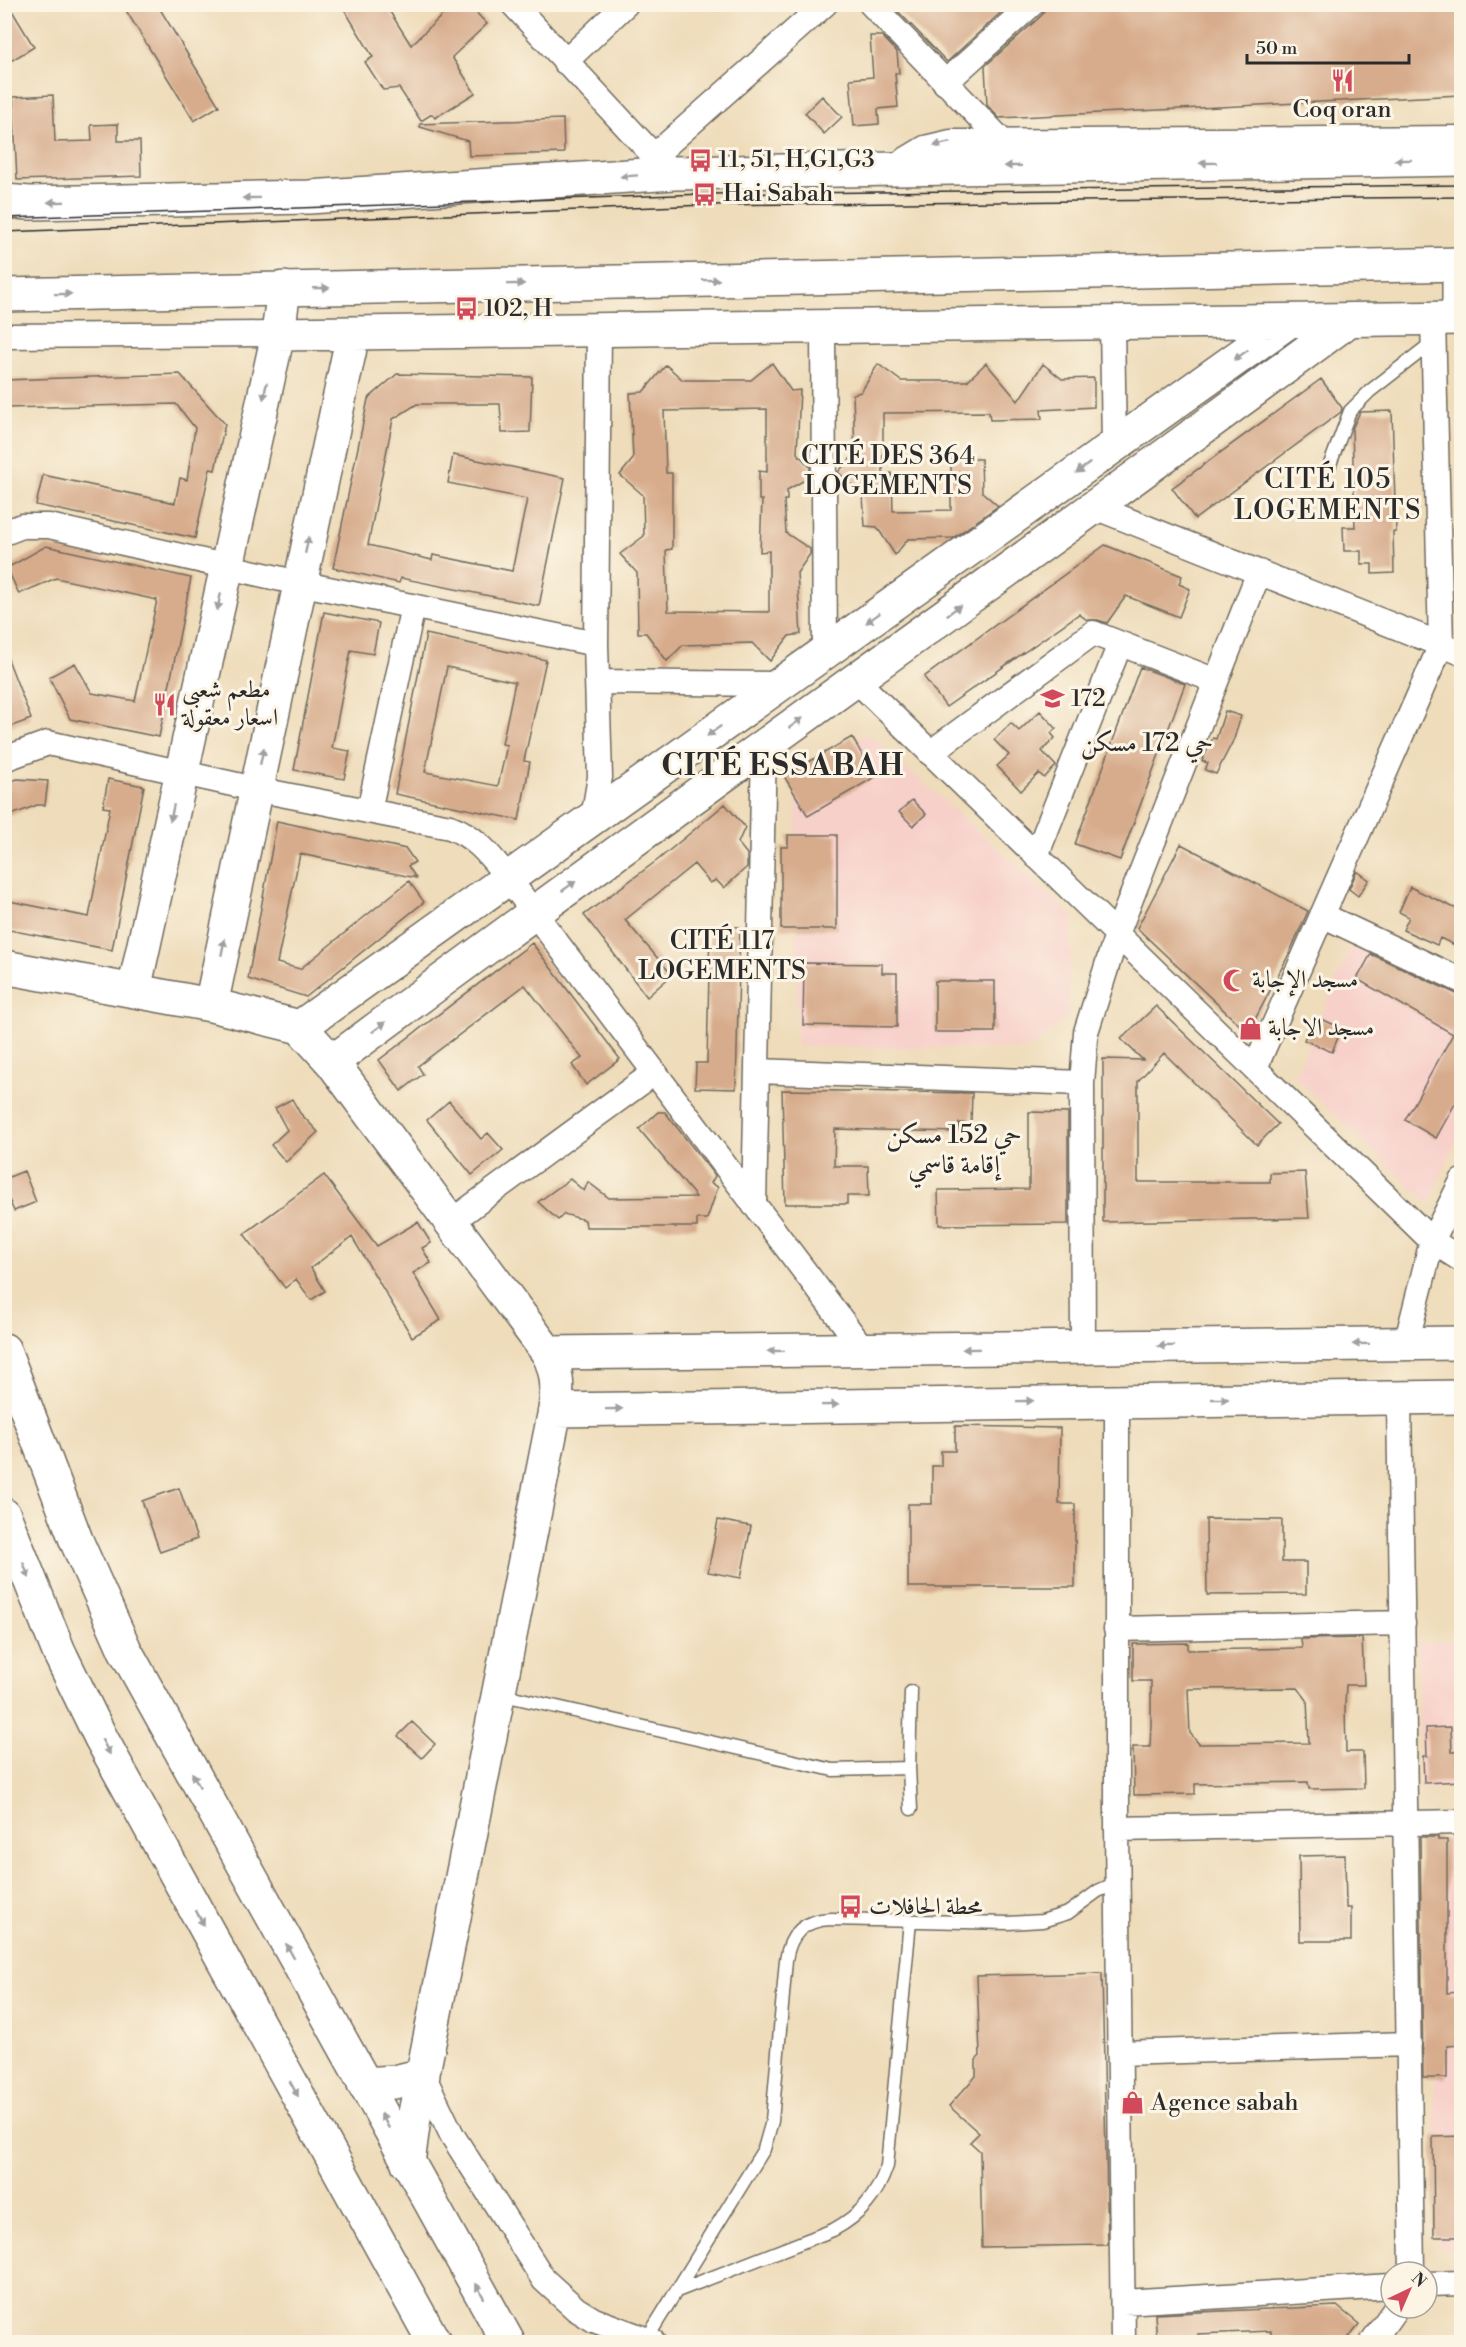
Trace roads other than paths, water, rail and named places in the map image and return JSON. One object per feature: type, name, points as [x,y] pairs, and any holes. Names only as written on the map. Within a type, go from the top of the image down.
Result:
[{"type":"main road","points":[[4,201],[30,203],[309,197],[664,164],[890,169],[1461,159]]},
{"type":"main road","points":[[4,295],[1460,264],[1446,324],[1349,320],[278,334]]},
{"type":"main road","points":[[134,990],[278,334],[284,288]]},
{"type":"main road","points":[[332,1062],[532,912],[1097,508],[1349,320]]},
{"type":"main road","points":[[300,1027],[1289,321]]},
{"type":"main road","points":[[211,1005],[353,334]]},
{"type":"main road","points":[[4,967],[211,1005],[300,1027],[332,1062],[452,1221],[548,1353],[556,1368],[558,1384],[555,1410],[423,2075],[408,2163]]},
{"type":"main road","points":[[548,1353],[1461,1343]]},
{"type":"main road","points":[[4,1350],[76,1540],[125,1650],[508,2343]]},
{"type":"main road","points":[[555,1410],[1117,1400],[1461,1397]]},
{"type":"main road","points":[[4,1515],[59,1652],[101,1738],[434,2343]]},
{"type":"main road","points":[[364,2084],[394,2082],[423,2075]]},
{"type":"street","points":[[513,4],[565,62],[664,164],[825,4]]},
{"type":"street","points":[[565,62],[626,4]]},
{"type":"street","points":[[871,4],[1000,140]]},
{"type":"street","points":[[945,83],[1032,4]]},
{"type":"street","points":[[890,169],[924,148],[951,142],[1461,138]]},
{"type":"street","points":[[1112,323],[1114,446]]},
{"type":"street","points":[[1255,1068],[1322,915],[1456,650],[1446,324]]},
{"type":"street","points":[[822,328],[825,652]]},
{"type":"street","points":[[593,818],[600,777],[596,644],[599,331]]},
{"type":"street","points":[[4,336],[278,334]]},
{"type":"street","points":[[1097,508],[1456,650]]},
{"type":"street","points":[[4,532],[22,526],[49,526],[299,583],[596,644]]},
{"type":"street","points":[[1083,1347],[1082,1083],[1086,1032],[1117,934],[1258,572]]},
{"type":"street","points":[[369,811],[413,606]]},
{"type":"street","points":[[930,753],[1093,633],[1216,681]]},
{"type":"street","points":[[1036,856],[1120,644]]},
{"type":"street","points":[[856,680],[1432,1241],[1461,1260]]},
{"type":"street","points":[[598,682],[780,684]]},
{"type":"street","points":[[4,759],[48,743],[255,789],[450,827],[467,834],[484,848],[508,878],[864,1350]]},
{"type":"street","points":[[754,1205],[764,746]]},
{"type":"street","points":[[1322,915],[1461,981]]},
{"type":"street","points":[[757,1071],[1082,1083]]},
{"type":"street","points":[[452,1221],[654,1073]]},
{"type":"street","points":[[1406,1344],[1432,1241],[1461,1181]]},
{"type":"street","points":[[1399,1398],[1412,2260]]},
{"type":"street","points":[[1117,1400],[1117,1829],[1123,2343]]},
{"type":"street","points":[[1116,1629],[1403,1623]]},
{"type":"street","points":[[1117,1829],[1461,1822]]},
{"type":"street","points":[[1120,2053],[1409,2044]]},
{"type":"street","points":[[423,2075],[453,2135],[544,2280],[567,2302],[594,2320],[650,2341]]},
{"type":"street","points":[[1439,2284],[1461,2283]]},
{"type":"street","points":[[1123,2302],[1379,2287]]},
{"type":"street","points":[[1372,2343],[1388,2320]]},
{"type":"lane","points":[[1329,467],[1350,411],[1446,324]]},
{"type":"lane","points":[[911,1692],[909,1768],[911,1809]]},
{"type":"lane","points":[[499,1694],[833,1770],[909,1768]]},
{"type":"lane","points":[[650,2341],[676,2291],[757,2162],[769,2136],[786,1960],[788,1946],[794,1934],[804,1925],[817,1919],[1042,1922],[1068,1913],[1098,1891],[1118,1882]]},
{"type":"lane","points":[[676,2291],[833,2230],[855,2216],[873,2198],[887,2166],[910,1921]]},
{"type":"tram line","points":[[4,218],[705,194],[1462,185]]},
{"type":"tram line","points":[[4,232],[707,205],[1462,197]]},
{"type":"tram line","points":[[4,1674],[10,1711],[4,1748]]},
{"type":"place","name":"Coq oran","points":[[1342,80]]},
{"type":"place","name":"11, 51, H,G1,G3","points":[[700,160]]},
{"type":"place","name":"Hai Sabah","points":[[705,194]]},
{"type":"place","name":"102, H","points":[[466,309]]},
{"type":"place","name":"172","points":[[1053,699]]},
{"type":"place","name":"مطعم شعبي اسعار معقولة","points":[[164,704]]},
{"type":"place","name":"مسجد الإجابة","points":[[1234,980]]},
{"type":"place","name":"مسجد الاجابة","points":[[1250,1028]]},
{"type":"place","name":"محطة الحافلات","points":[[851,1907]]},
{"type":"place","name":"Agence sabah","points":[[1133,2103]]},
{"type":"district","name":"CITÉ DES 364 LOGEMENTS","points":[[888,471]]},
{"type":"district","name":"CITÉ 105 LOGEMENTS","points":[[1328,496]]},
{"type":"district","name":"حي 172 مسكن","points":[[1147,743]]},
{"type":"district","name":"CITÉ ESSABAH","points":[[783,766]]},
{"type":"district","name":"CITÉ 117 LOGEMENTS","points":[[722,956]]},
{"type":"district","name":"حي 152 مسكن إقامة قاسمي","points":[[954,1150]]}]
